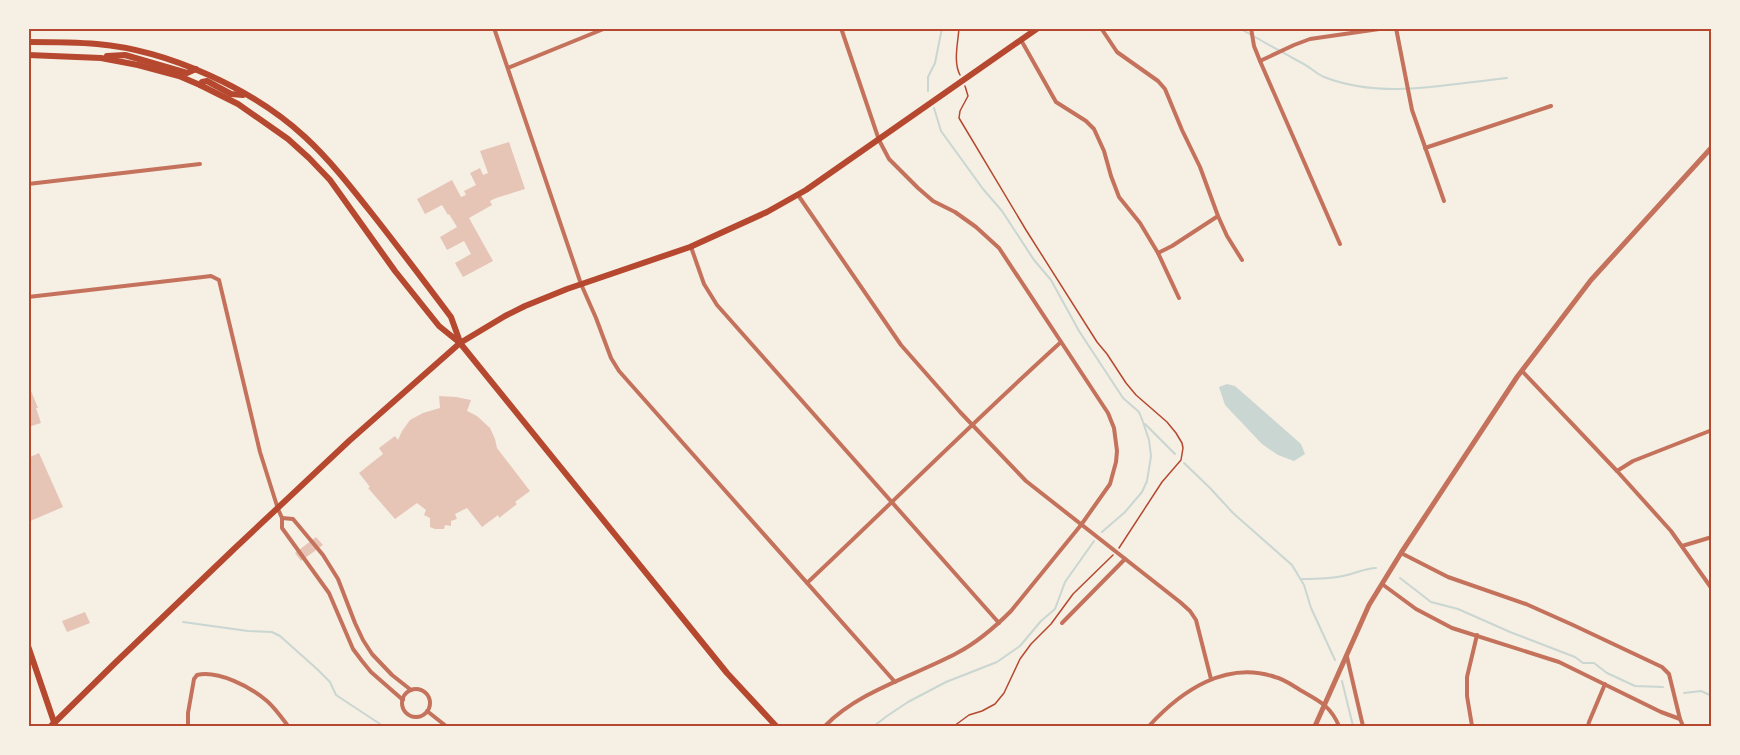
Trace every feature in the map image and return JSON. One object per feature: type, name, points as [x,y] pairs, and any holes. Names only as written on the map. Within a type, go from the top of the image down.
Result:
[{"type":"main road","points":[[28,646],[54,726],[107,670],[349,441],[460,343],[511,313],[581,284],[690,247],[739,226],[798,195],[1038,28]]},
{"type":"main road","points":[[28,42],[98,44],[166,58],[196,69],[247,95],[281,118],[297,130],[347,182],[451,317],[460,343]]},
{"type":"main road","points":[[28,55],[94,57],[125,55],[187,73],[196,69]]},
{"type":"main road","points":[[94,57],[138,65],[179,76],[200,85],[238,104],[288,139],[309,158],[330,180],[395,271],[440,326],[460,343],[727,673],[776,726]]},
{"type":"main road","points":[[200,85],[207,81],[231,94],[247,95]]},
{"type":"street","points":[[494,28],[581,284],[611,358],[619,371],[895,682]]},
{"type":"street","points":[[508,68],[606,28]]},
{"type":"street","points":[[825,726],[844,710],[868,695],[958,653],[999,623],[1081,525],[1110,484],[1116,462],[1117,442],[1107,413],[999,248],[955,212],[933,201],[904,176],[889,159],[879,140],[841,28]]},
{"type":"street","points":[[1101,28],[1117,52],[1158,81],[1165,89],[1200,167],[1227,236],[1242,260]]},
{"type":"street","points":[[1251,28],[1254,46],[1260,61],[1340,244]]},
{"type":"street","points":[[1260,61],[1274,53],[1311,39],[1386,28]]},
{"type":"street","points":[[1396,28],[1412,110],[1444,201]]},
{"type":"street","points":[[1021,40],[1056,102],[1086,121],[1094,129],[1119,196],[1140,223],[1158,253],[1179,298]]},
{"type":"street","points":[[1425,148],[1551,106]]},
{"type":"street","points":[[1315,726],[1369,606],[1521,370],[1591,280],[1712,147]]},
{"type":"street","points":[[28,184],[200,164]]},
{"type":"street","points":[[798,195],[901,345],[972,425],[1026,481],[1190,611],[1198,627],[1211,679]]},
{"type":"street","points":[[1158,253],[1218,216]]},
{"type":"street","points":[[690,247],[704,284],[717,305],[999,623]]},
{"type":"street","points":[[28,297],[211,276],[219,280],[260,452],[282,518],[282,528],[329,593],[353,649],[371,672],[403,700]]},
{"type":"street","points":[[807,583],[1061,342]]},
{"type":"street","points":[[1521,370],[1671,531],[1712,589]]},
{"type":"street","points":[[1617,471],[1633,461],[1712,430]]},
{"type":"street","points":[[282,518],[292,519],[323,555],[338,579],[363,640],[381,664],[411,690]]},
{"type":"street","points":[[1682,546],[1712,537]]},
{"type":"street","points":[[1401,553],[1448,577],[1526,604],[1662,667],[1669,674],[1683,726]]},
{"type":"street","points":[[1062,623],[1125,559]]},
{"type":"street","points":[[1382,584],[1416,609],[1452,628],[1559,662],[1680,719]]},
{"type":"street","points":[[1472,726],[1467,696],[1467,677],[1477,635]]},
{"type":"street","points":[[1346,654],[1363,726]]},
{"type":"street","points":[[1149,726],[1177,698],[1193,688],[1211,679],[1239,672],[1279,677],[1325,704],[1334,714],[1339,726]]},
{"type":"street","points":[[188,726],[194,679],[197,675],[203,674],[225,678],[254,692],[268,701],[288,726]]},
{"type":"street","points":[[1588,726],[1605,684]]},
{"type":"street","points":[[420,689],[427,694],[430,703],[427,711],[419,716],[411,715],[404,709],[404,696],[411,690],[420,689]]},
{"type":"street","points":[[427,711],[446,726]]},
{"type":"path","points":[[959,28],[957,69],[960,75]]},
{"type":"path","points":[[965,85],[968,96],[959,118],[1026,230],[1079,316],[1126,383],[1167,422],[1182,443],[1181,460],[1157,488],[1119,548]]},
{"type":"path","points":[[954,726],[969,715],[995,704],[1004,693],[1020,659],[1031,644],[1051,624],[1079,588],[1113,554]]},
{"type":"shaded area","points":[[1227,384],[1235,386],[1301,444],[1305,454],[1294,461],[1278,455],[1262,444],[1225,405],[1219,387]]},
{"type":"building","points":[[509,142],[525,189],[490,201],[492,205],[469,218],[493,261],[463,277],[455,263],[471,254],[464,241],[447,250],[440,237],[457,227],[442,205],[425,214],[417,199],[452,180],[461,197],[466,195],[464,191],[476,185],[470,173],[480,168],[483,175],[488,173],[480,151]]},
{"type":"building","points":[[31,391],[41,423],[28,427],[28,392]]},
{"type":"building","points":[[439,396],[471,400],[467,411],[477,416],[490,428],[497,448],[530,491],[499,518],[498,515],[482,527],[467,508],[455,514],[457,519],[451,521],[451,526],[445,525],[444,529],[435,529],[430,527],[430,518],[424,515],[426,510],[417,503],[395,519],[368,488],[370,487],[359,473],[383,454],[379,448],[395,436],[398,440],[410,420],[440,408]]},
{"type":"building","points":[[39,453],[63,507],[28,522],[28,458]]},
{"type":"building","points":[[316,537],[323,545],[301,561],[295,553]]},
{"type":"building","points":[[85,612],[90,623],[67,632],[62,621]]},
{"type":"waterway","points":[[928,91],[928,77],[935,63],[942,28]]},
{"type":"waterway","points":[[1239,28],[1324,77],[1346,84],[1392,89],[1507,78]]},
{"type":"waterway","points":[[934,108],[941,131],[1051,280],[1079,331],[1123,398],[1139,412],[1143,422],[1151,456],[1147,481],[1142,492],[1125,512],[1102,532]]},
{"type":"waterway","points":[[1145,424],[1175,454]]},
{"type":"waterway","points":[[1184,463],[1233,513],[1292,565],[1304,585],[1311,608],[1335,660]]},
{"type":"waterway","points":[[874,726],[908,702],[946,682],[997,662],[1020,646],[1041,621],[1055,609],[1065,582],[1094,541]]},
{"type":"waterway","points":[[1302,579],[1336,577],[1376,568]]},
{"type":"waterway","points":[[1400,578],[1431,602],[1458,609],[1575,657],[1583,663],[1594,663],[1607,673],[1635,686],[1663,687]]},
{"type":"waterway","points":[[183,622],[272,632],[280,636],[330,682],[336,695],[383,726]]},
{"type":"waterway","points":[[1342,681],[1353,726]]},
{"type":"waterway","points":[[1684,693],[1701,691],[1712,696]]}]
